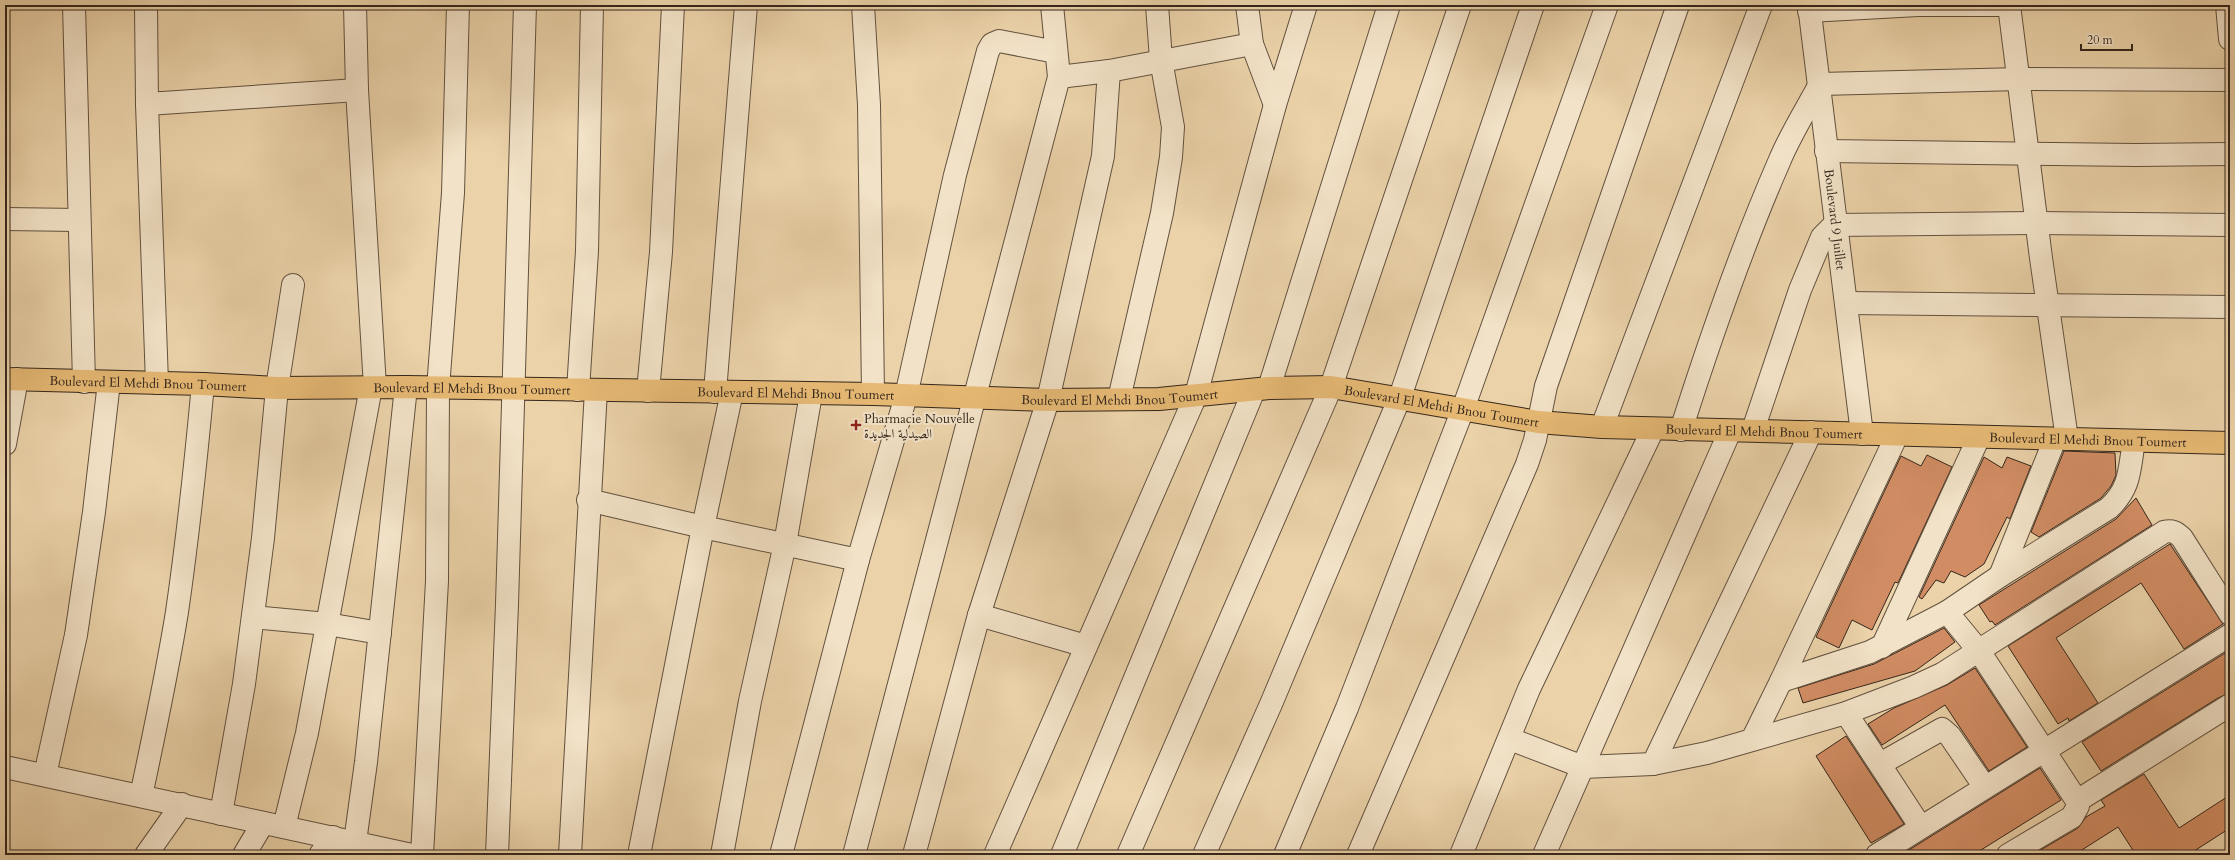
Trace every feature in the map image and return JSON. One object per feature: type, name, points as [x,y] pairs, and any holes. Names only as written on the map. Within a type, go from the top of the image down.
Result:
[{"type":"main road","name":"Boulevard El Mehdi Bnou Toumert","points":[[11,379],[203,384],[277,388],[406,387],[873,394],[1048,400],[1159,399],[1262,389],[1331,387],[1400,397],[1538,422],[1602,427],[2230,444]]},
{"type":"street","points":[[74,5],[84,382]]},
{"type":"street","points":[[146,5],[147,104],[157,383]]},
{"type":"street","points":[[249,853],[274,825],[307,733],[373,387],[357,90],[355,5]]},
{"type":"street","points":[[422,855],[438,581],[438,388],[453,193],[458,5]]},
{"type":"street","points":[[497,855],[514,389],[525,5]]},
{"type":"street","points":[[570,855],[588,500],[587,251],[592,5]]},
{"type":"street","points":[[648,391],[661,252],[673,5]]},
{"type":"street","points":[[639,855],[703,527],[724,392],[746,5]]},
{"type":"street","points":[[863,5],[869,105],[873,394]]},
{"type":"street","points":[[854,855],[1058,77],[1052,5]]},
{"type":"street","points":[[1119,399],[1162,213],[1171,157],[1173,127],[1161,60],[1156,5]]},
{"type":"street","points":[[1247,5],[1252,44],[1275,105]]},
{"type":"street","points":[[995,855],[1196,395],[1275,105],[1306,5]]},
{"type":"street","points":[[1062,855],[1262,389],[1389,5]]},
{"type":"street","points":[[1128,855],[1331,387],[1460,5]]},
{"type":"street","points":[[1204,855],[1271,704],[1400,397],[1532,5]]},
{"type":"street","points":[[1285,855],[1347,708],[1463,409],[1607,5]]},
{"type":"street","points":[[1358,855],[1517,490],[1536,440],[1538,422],[1546,386],[1678,5]]},
{"type":"street","points":[[1602,427],[1761,5]]},
{"type":"street","points":[[1809,8],[1918,5],[1999,5]]},
{"type":"street","points":[[2000,576],[2062,439],[2038,222],[2009,5]]},
{"type":"street","points":[[2227,5],[2230,39]]},
{"type":"street","name":"Boulevard 9 Juillet","points":[[1809,8],[1820,84],[1834,225],[1847,303],[1862,434]]},
{"type":"street","points":[[781,855],[858,560],[906,396],[955,175],[988,51],[992,44],[999,41],[1056,52]]},
{"type":"street","points":[[1058,77],[1110,71],[1161,60],[1252,44]]},
{"type":"street","points":[[914,855],[979,615],[1048,400],[1103,156],[1110,71]]},
{"type":"street","points":[[1681,430],[1720,311],[1775,172],[1820,84],[2020,79],[2230,80]]},
{"type":"street","points":[[147,104],[357,90]]},
{"type":"street","points":[[1826,151],[2230,154]]},
{"type":"street","points":[[5,219],[79,220]]},
{"type":"street","points":[[1753,430],[1800,290],[1822,237],[1834,225],[2038,222],[2230,225]]},
{"type":"street","points":[[221,814],[244,684],[263,538],[277,388],[293,284]]},
{"type":"street","points":[[1847,303],[2230,307]]},
{"type":"street","points":[[5,444],[11,379]]},
{"type":"street","points":[[45,775],[76,635],[94,512],[109,382]]},
{"type":"street","points":[[141,796],[163,694],[177,611],[193,491],[203,384]]},
{"type":"street","points":[[355,842],[366,762],[406,387]]},
{"type":"street","points":[[722,855],[750,702],[785,544],[811,394]]},
{"type":"street","points":[[1461,855],[1529,690],[1653,429]]},
{"type":"street","points":[[1544,855],[1730,430]]},
{"type":"street","points":[[1653,764],[1811,432]]},
{"type":"street","points":[[1753,738],[1897,435]]},
{"type":"street","points":[[1882,647],[1979,437]]},
{"type":"street","points":[[1781,681],[1882,647],[1947,612],[2000,576],[2109,508],[2120,498],[2127,485],[2134,441]]},
{"type":"street","points":[[588,500],[703,527],[858,560]]},
{"type":"street","points":[[1510,739],[1583,767],[1653,764],[1707,753],[1753,738],[1846,713],[1914,687],[1942,674],[2164,532],[2171,530],[2177,532],[2182,538],[2230,614]]},
{"type":"street","points":[[1947,612],[1979,651],[2077,800],[2078,806],[2072,817],[2008,855]]},
{"type":"street","points":[[979,615],[1086,646]]},
{"type":"street","points":[[253,617],[327,624],[380,633]]},
{"type":"street","points":[[1877,855],[1920,826],[2230,634]]},
{"type":"street","points":[[2077,800],[2230,704]]},
{"type":"street","points":[[1846,713],[1920,826]]},
{"type":"street","points":[[1880,764],[1942,729],[1950,736],[1984,786]]},
{"type":"street","points":[[5,767],[182,804],[221,814],[412,855]]},
{"type":"street","points":[[146,855],[182,804]]},
{"type":"street","points":[[320,855],[333,837]]},
{"type":"building","points":[[2064,451],[2115,453],[2116,475],[2111,486],[2101,498],[2039,537],[2031,532]]},
{"type":"building","points":[[1927,455],[1952,467],[1898,583],[1895,582],[1872,630],[1852,620],[1839,648],[1816,637],[1901,456],[1921,466]]},
{"type":"building","points":[[1984,457],[2002,468],[2007,457],[2031,466],[2010,519],[2007,517],[1984,564],[1965,577],[1951,571],[1944,583],[1936,580],[1922,599],[1919,597]]},
{"type":"building","points":[[2136,498],[2152,525],[1995,625],[1992,621],[1990,622],[1979,605],[2116,519]]},
{"type":"building","points":[[2170,544],[2223,624],[2184,649],[2141,583],[2056,638],[2098,703],[2069,721],[2068,718],[2058,724],[2008,646]]},
{"type":"building","points":[[1944,628],[1955,642],[1915,671],[1803,703],[1798,688],[1874,664]]},
{"type":"building","points":[[2230,650],[2230,693],[2218,698],[2101,771],[2082,742]]},
{"type":"building","points":[[1975,668],[2027,747],[1989,771],[1945,705],[1882,745],[1868,724],[1894,708],[1947,685]]},
{"type":"building","points":[[1846,736],[1904,824],[1871,843],[1816,756]]},
{"type":"building","points":[[2040,768],[2061,800],[1973,855],[1901,855]]},
{"type":"building","points":[[2144,774],[2179,828],[2230,795],[2230,828],[2188,855],[2136,855],[2118,827],[2074,855],[2032,855],[2078,828],[2086,817],[2105,806],[2101,800]]},
{"type":"place","name":"Pharmacie Nouvelle الصيدلية الجديدة","points":[[856,425]]}]
